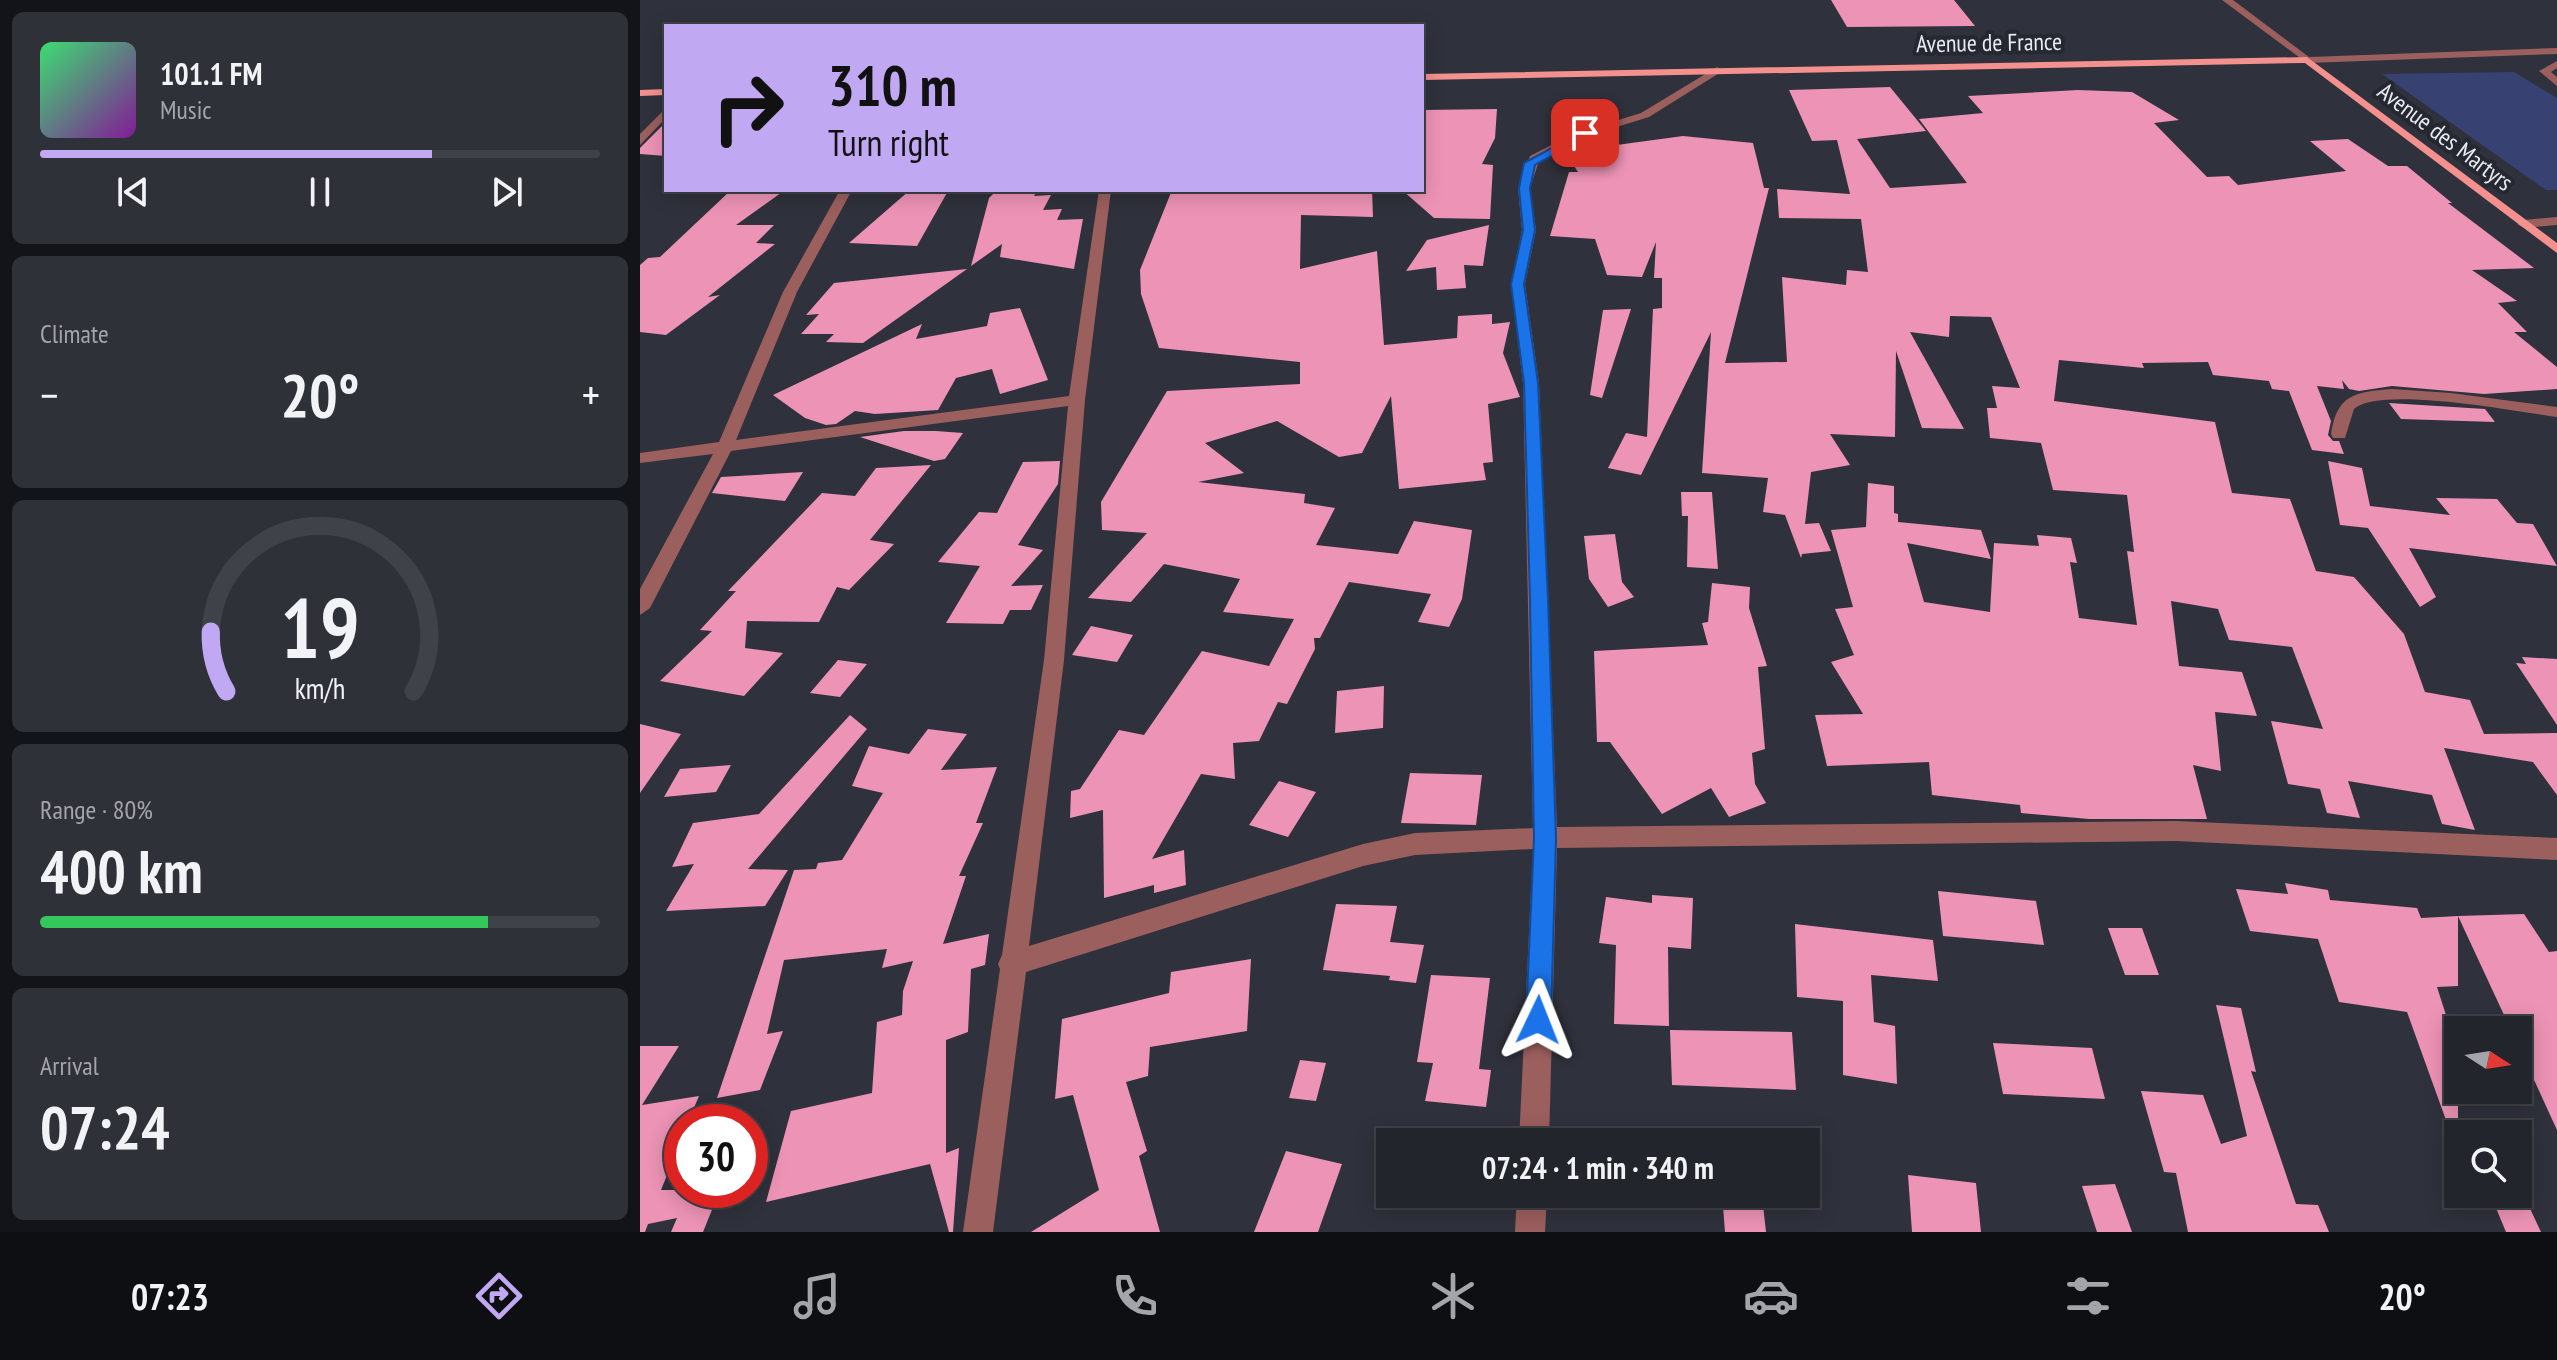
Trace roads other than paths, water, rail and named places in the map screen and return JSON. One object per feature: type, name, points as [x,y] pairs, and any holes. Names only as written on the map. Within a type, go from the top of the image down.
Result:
[{"type":"main road","name":"Avenue de France","points":[[1424,77],[2307,60]]},
{"type":"main road","name":"Avenue des Martyrs","points":[[2307,60],[2557,249]]},
{"type":"main road","points":[[640,93],[664,92]]},
{"type":"street","points":[[2227,0],[2307,60]]},
{"type":"street","name":"Avenue de France","points":[[2307,60],[2557,52]]},
{"type":"street","points":[[2557,64],[2544,71],[2557,83]]},
{"type":"street","points":[[1535,1128],[1545,838],[1531,383],[1518,289],[1529,230],[1524,188],[1534,159],[1577,136],[1645,115],[1717,70]]},
{"type":"street","points":[[640,141],[664,113]]},
{"type":"street","points":[[640,608],[725,447],[790,292],[845,192]]},
{"type":"street","points":[[978,1232],[1011,964],[1054,660],[1077,400],[1105,192]]},
{"type":"street","points":[[2524,224],[2557,221]]},
{"type":"street","points":[[2339,434],[2343,411],[2354,400],[2383,394],[2557,412]]},
{"type":"street","points":[[640,458],[1077,400]]},
{"type":"street","points":[[1011,964],[1363,855],[1415,844],[1545,838],[2176,831],[2557,849]]},
{"type":"street","points":[[1530,1232],[1531,1208]]}]
